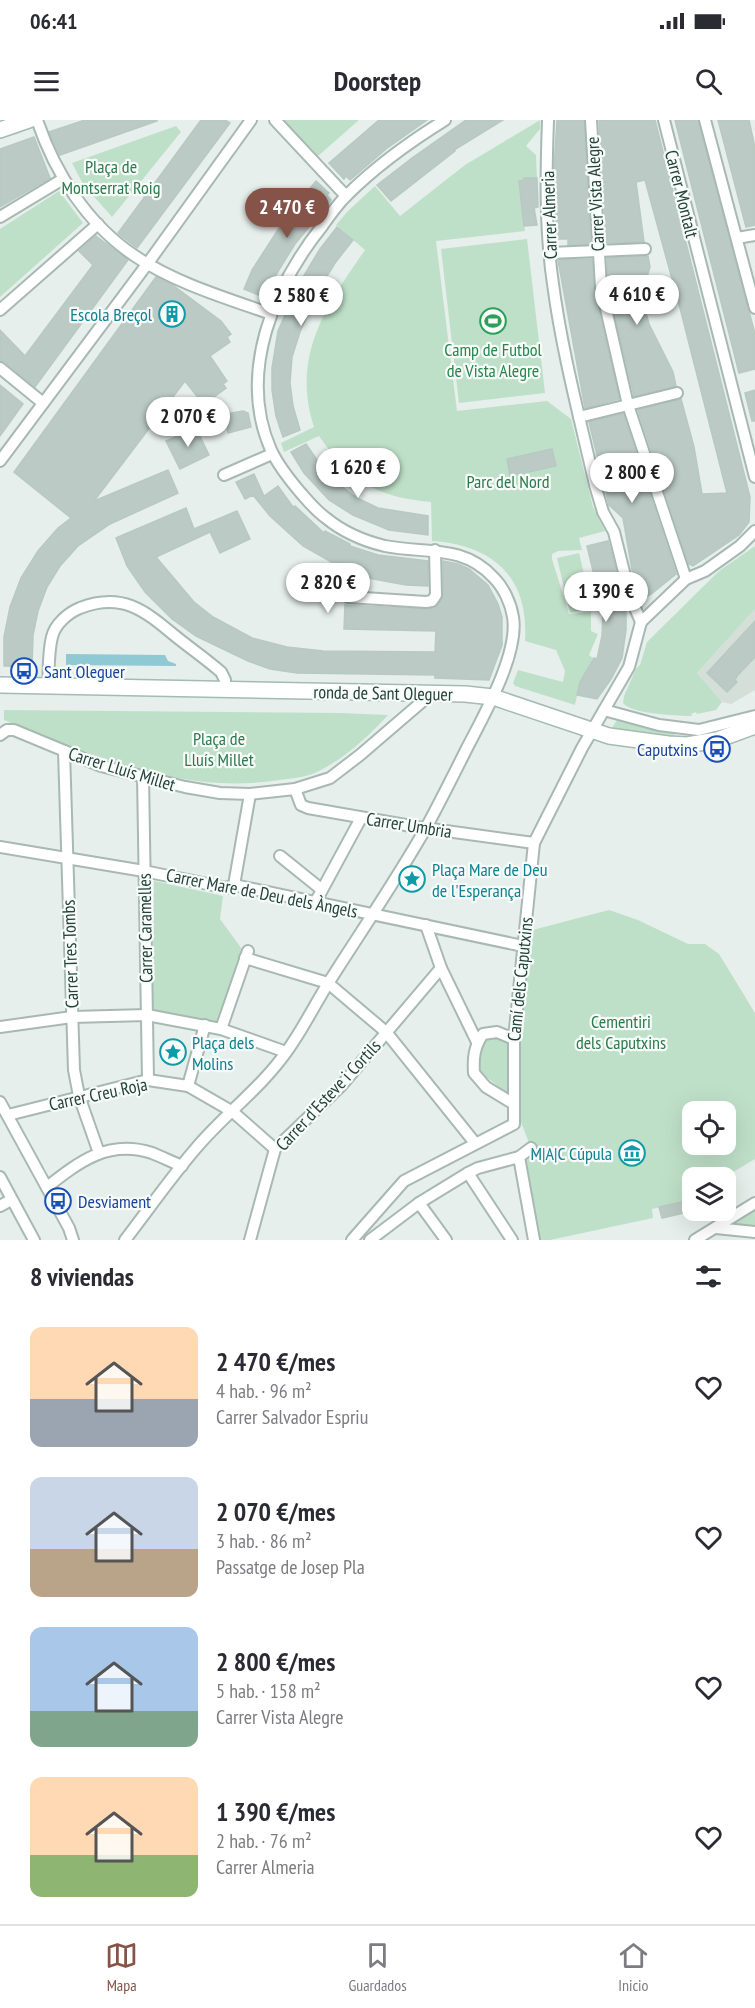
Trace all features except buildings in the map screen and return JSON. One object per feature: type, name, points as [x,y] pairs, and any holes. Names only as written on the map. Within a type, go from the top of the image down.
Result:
[{"type":"street","points":[[0,130],[29,120]]},
{"type":"street","points":[[37,120],[49,154],[63,179],[98,224],[128,251],[204,289],[271,314]]},
{"type":"street","points":[[0,461],[148,263],[251,120]]},
{"type":"street","points":[[275,120],[346,196]]},
{"type":"street","points":[[124,1240],[199,1145],[233,1112],[286,1052],[425,828],[492,697],[509,657],[513,636],[513,618],[499,584],[485,568],[470,558],[435,550],[406,549],[363,539],[345,531],[324,517],[290,480],[272,454],[264,433],[258,391],[260,362],[271,314],[287,278],[309,242],[346,196],[445,120]]},
{"type":"street","name":"Carrer Almeria","points":[[548,120],[550,254],[559,320],[579,417],[603,512],[614,532],[630,596],[641,622]]},
{"type":"street","name":"Carrer Vista Alegre","points":[[591,120],[601,287],[628,405],[686,579]]},
{"type":"street","name":"Carrer Montalt","points":[[664,120],[755,477]]},
{"type":"street","points":[[705,120],[755,308]]},
{"type":"street","points":[[0,217],[63,179]]},
{"type":"street","points":[[0,310],[98,224]]},
{"type":"street","points":[[737,238],[755,235]]},
{"type":"street","points":[[550,254],[645,249]]},
{"type":"street","points":[[0,368],[43,403]]},
{"type":"street","points":[[579,417],[677,393]]},
{"type":"street","points":[[224,475],[272,454]]},
{"type":"street","points":[[641,622],[686,579],[705,570],[740,546],[755,531]]},
{"type":"street","points":[[348,597],[432,601],[436,595],[435,550]]},
{"type":"street","points":[[48,687],[52,636],[56,627],[65,616],[78,609],[106,603],[134,606],[158,621],[221,672],[225,680],[225,690]]},
{"type":"street","name":"Camí dels Caputxins","points":[[352,1240],[404,1181],[514,1124],[513,1039],[534,843],[592,730],[629,667],[641,622]]},
{"type":"street","name":"ronda de Sant Oleguer","points":[[0,685],[492,697],[617,738],[687,745],[717,740],[755,726]]},
{"type":"street","name":"Carrer Lluís Millet","points":[[0,735],[7,730],[14,730],[101,766],[185,787],[220,793],[250,794],[295,789],[330,778],[431,694]]},
{"type":"street","points":[[604,710],[659,725],[699,730],[755,717]]},
{"type":"street","name":"Carrer Tres Tombs","points":[[64,752],[74,1070],[79,1096],[99,1153]]},
{"type":"street","name":"Carrer Caramelles","points":[[143,776],[148,1080]]},
{"type":"street","name":"Carrer Umbria","points":[[295,789],[301,805],[308,808],[425,828],[534,843]]},
{"type":"street","points":[[234,885],[250,794]]},
{"type":"street","points":[[315,903],[361,818]]},
{"type":"street","name":"Carrer Mare de Deu dels Àngels","points":[[0,847],[144,871],[226,888],[234,885],[523,946]]},
{"type":"street","points":[[280,856],[321,889]]},
{"type":"street","points":[[426,925],[441,968],[477,1042]]},
{"type":"street","points":[[221,1029],[246,955],[328,983],[386,1032],[475,1143]]},
{"type":"street","name":"Carrer d'Esteve i Cortils","points":[[250,1240],[275,1149],[341,1086],[441,968]]},
{"type":"street","points":[[0,1027],[72,1017],[147,1015],[221,1029],[286,1052]]},
{"type":"street","points":[[188,1086],[205,1025]]},
{"type":"street","points":[[513,1039],[497,1032],[483,1034],[477,1042],[473,1057],[474,1073],[486,1087],[514,1104]]},
{"type":"street","name":"Carrer Creu Roja","points":[[8,1115],[148,1080],[188,1086],[233,1112],[275,1149]]},
{"type":"street","points":[[0,1102],[69,1228],[73,1240]]},
{"type":"street","points":[[375,1239],[419,1203],[468,1173],[519,1157],[531,1148]]},
{"type":"street","points":[[47,1187],[84,1159],[99,1153],[125,1149],[151,1153],[182,1166]]},
{"type":"street","points":[[519,1157],[534,1240]]},
{"type":"street","points":[[468,1173],[512,1240]]},
{"type":"street","points":[[0,1177],[33,1240]]},
{"type":"street","points":[[0,1206],[11,1200]]},
{"type":"street","points":[[419,1203],[446,1240]]},
{"type":"street","points":[[695,1240],[755,1203]]},
{"type":"street","points":[[716,1228],[755,1232]]},
{"type":"shaded area","points":[[755,609],[755,690],[731,704],[722,702],[697,673]]},
{"type":"green space","points":[[282,120],[359,120],[318,156]]},
{"type":"green space","name":"Parc del Nord","points":[[540,120],[540,129],[526,146],[536,155],[537,178],[524,178],[519,181],[525,231],[436,241],[457,411],[547,401],[571,419],[593,507],[605,531],[579,538],[582,550],[558,551],[552,554],[569,614],[591,612],[591,631],[598,634],[589,655],[593,658],[580,682],[575,705],[515,686],[513,683],[518,670],[563,682],[565,671],[556,650],[525,641],[525,618],[521,599],[503,568],[473,549],[432,541],[431,502],[395,496],[366,484],[342,465],[319,436],[284,452],[281,443],[314,427],[308,401],[307,377],[316,333],[337,291],[365,250],[336,225],[375,186],[400,216],[465,165]]},
{"type":"green space","name":"Plaça de Montserrat Roig","points":[[176,126],[181,132],[112,217],[83,184],[72,163]]},
{"type":"green space","points":[[59,191],[83,223],[0,297],[0,229]]},
{"type":"green space","name":"Camp de Futbol de Vista Alegre","points":[[527,239],[545,393],[459,403],[441,249]]},
{"type":"green space","points":[[755,546],[755,609],[697,673],[722,702],[716,710],[697,714],[696,712],[691,714],[692,716],[671,715],[635,710],[623,703],[636,669],[640,665],[647,642],[719,571]]},
{"type":"green space","points":[[579,553],[592,608],[570,613],[557,558]]},
{"type":"green space","name":"Plaça de Lluís Millet","points":[[4,710],[388,715],[355,747],[337,761],[317,772],[289,779],[237,784],[203,782],[169,776],[102,758],[4,720]]},
{"type":"green space","points":[[618,718],[673,732],[675,735],[665,737],[611,730]]},
{"type":"green space","points":[[154,881],[223,896],[220,919],[242,949],[217,1026],[152,1011]]},
{"type":"green space","name":"Cementiri dels Caputxins","points":[[609,910],[638,920],[688,944],[705,944],[719,954],[755,1013],[755,1159],[736,1170],[736,1167],[682,1167],[682,1202],[652,1209],[653,1218],[550,1240],[534,1240],[519,1157],[531,1148],[514,1104],[525,932]]},
{"type":"green space","points":[[495,1036],[510,1043],[509,1095],[478,1070],[477,1063],[484,1040]]},
{"type":"green space","points":[[755,1210],[755,1231],[726,1227]]},
{"type":"water","points":[[66,654],[165,655],[168,661],[176,666],[66,665]]},
{"type":"place","name":"Escola Breçol","points":[[172,314]]},
{"type":"place","name":"Camp de Futbol de Vista Alegre","points":[[493,321]]},
{"type":"place","name":"Sant Oleguer","points":[[24,671]]},
{"type":"place","name":"Caputxins","points":[[717,749]]},
{"type":"place","name":"Plaça Mare de Deu de l'Esperança","points":[[412,879]]},
{"type":"place","name":"Plaça dels Molins","points":[[173,1052]]},
{"type":"place","name":"M|A|C Cúpula","points":[[632,1153]]},
{"type":"place","name":"Desviament","points":[[58,1201]]}]
